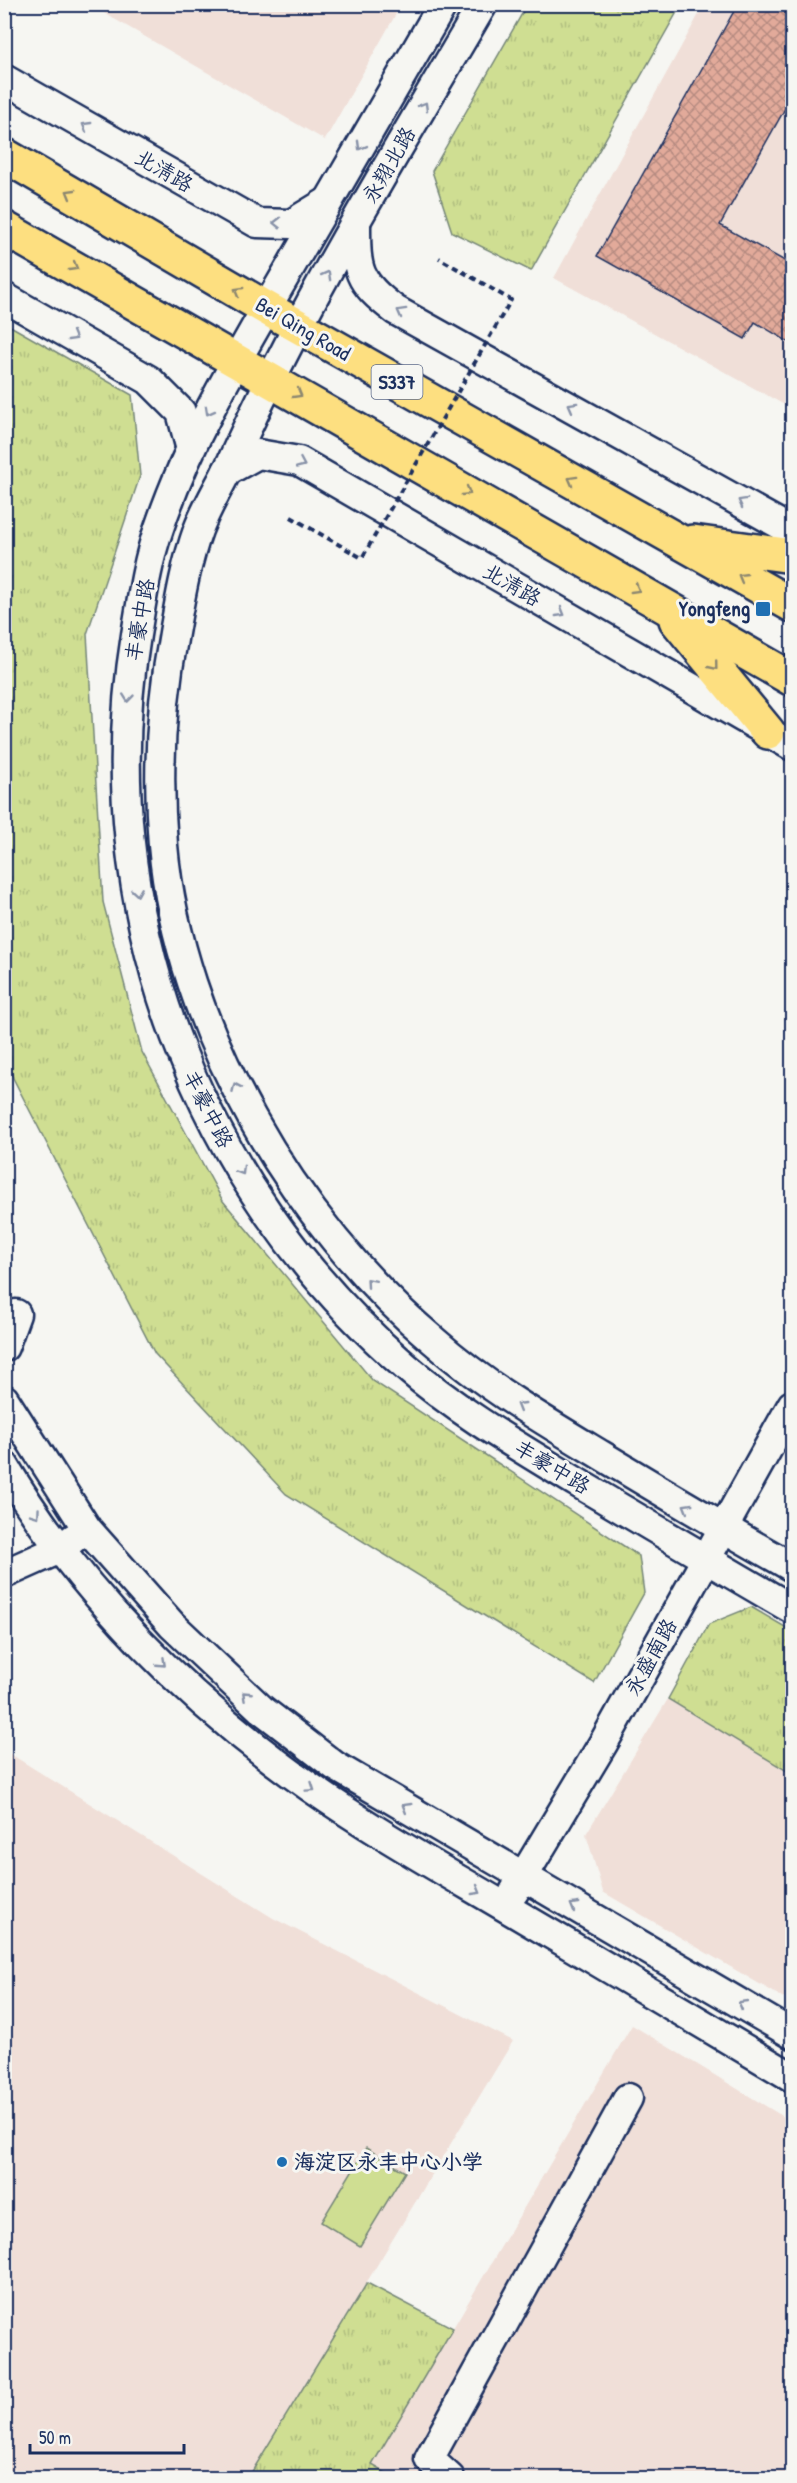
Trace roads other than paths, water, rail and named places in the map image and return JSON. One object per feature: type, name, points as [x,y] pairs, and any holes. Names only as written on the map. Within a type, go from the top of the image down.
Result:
[{"type":"main road","name":"Bei Qing Road","points":[[4,154],[266,308],[792,605]]},
{"type":"main road","points":[[4,228],[792,679]]},
{"type":"main road","points":[[675,539],[792,556]]},
{"type":"main road","points":[[664,605],[780,739]]},
{"type":"street","name":"永翔北路","points":[[237,360],[443,4]]},
{"type":"street","name":"永翔北路","points":[[269,378],[356,222],[483,4]]},
{"type":"street","name":"北清路","points":[[4,80],[257,223],[291,224],[329,201]]},
{"type":"street","points":[[356,222],[356,262],[371,291],[395,310],[792,531]]},
{"type":"street","points":[[4,297],[149,380],[181,412],[190,446]]},
{"type":"street","name":"丰豪中路","points":[[237,360],[190,446],[157,532],[143,594],[130,675],[125,728],[125,773],[130,848],[150,961],[169,1024],[194,1084],[228,1149],[265,1209],[306,1263],[351,1314],[406,1368],[490,1429],[792,1609]]},
{"type":"street","name":"丰豪中路","points":[[269,378],[198,531],[181,592],[167,676],[161,732],[163,845],[172,904],[190,972],[213,1035],[242,1102],[277,1161],[327,1230],[375,1287],[435,1343],[505,1396],[722,1528],[792,1567]]},
{"type":"street","name":"北清路","points":[[227,471],[258,454],[298,461],[780,739]]},
{"type":"street","points":[[4,1347],[16,1314]]},
{"type":"street","points":[[4,1399],[87,1529],[171,1626],[261,1709],[335,1766],[792,2034]]},
{"type":"street","name":"永盛南路","points":[[505,1907],[604,1742],[792,1405]]},
{"type":"street","points":[[4,1465],[60,1549],[144,1647],[225,1722],[310,1787],[505,1907],[792,2077]]},
{"type":"street","points":[[4,1574],[60,1549],[87,1529]]},
{"type":"street","points":[[450,2478],[429,2459],[628,2098]]},
{"type":"place","name":"Yongfeng","points":[[763,609]]},
{"type":"place","name":"海淀区永丰中心小学","points":[[282,2162]]}]
